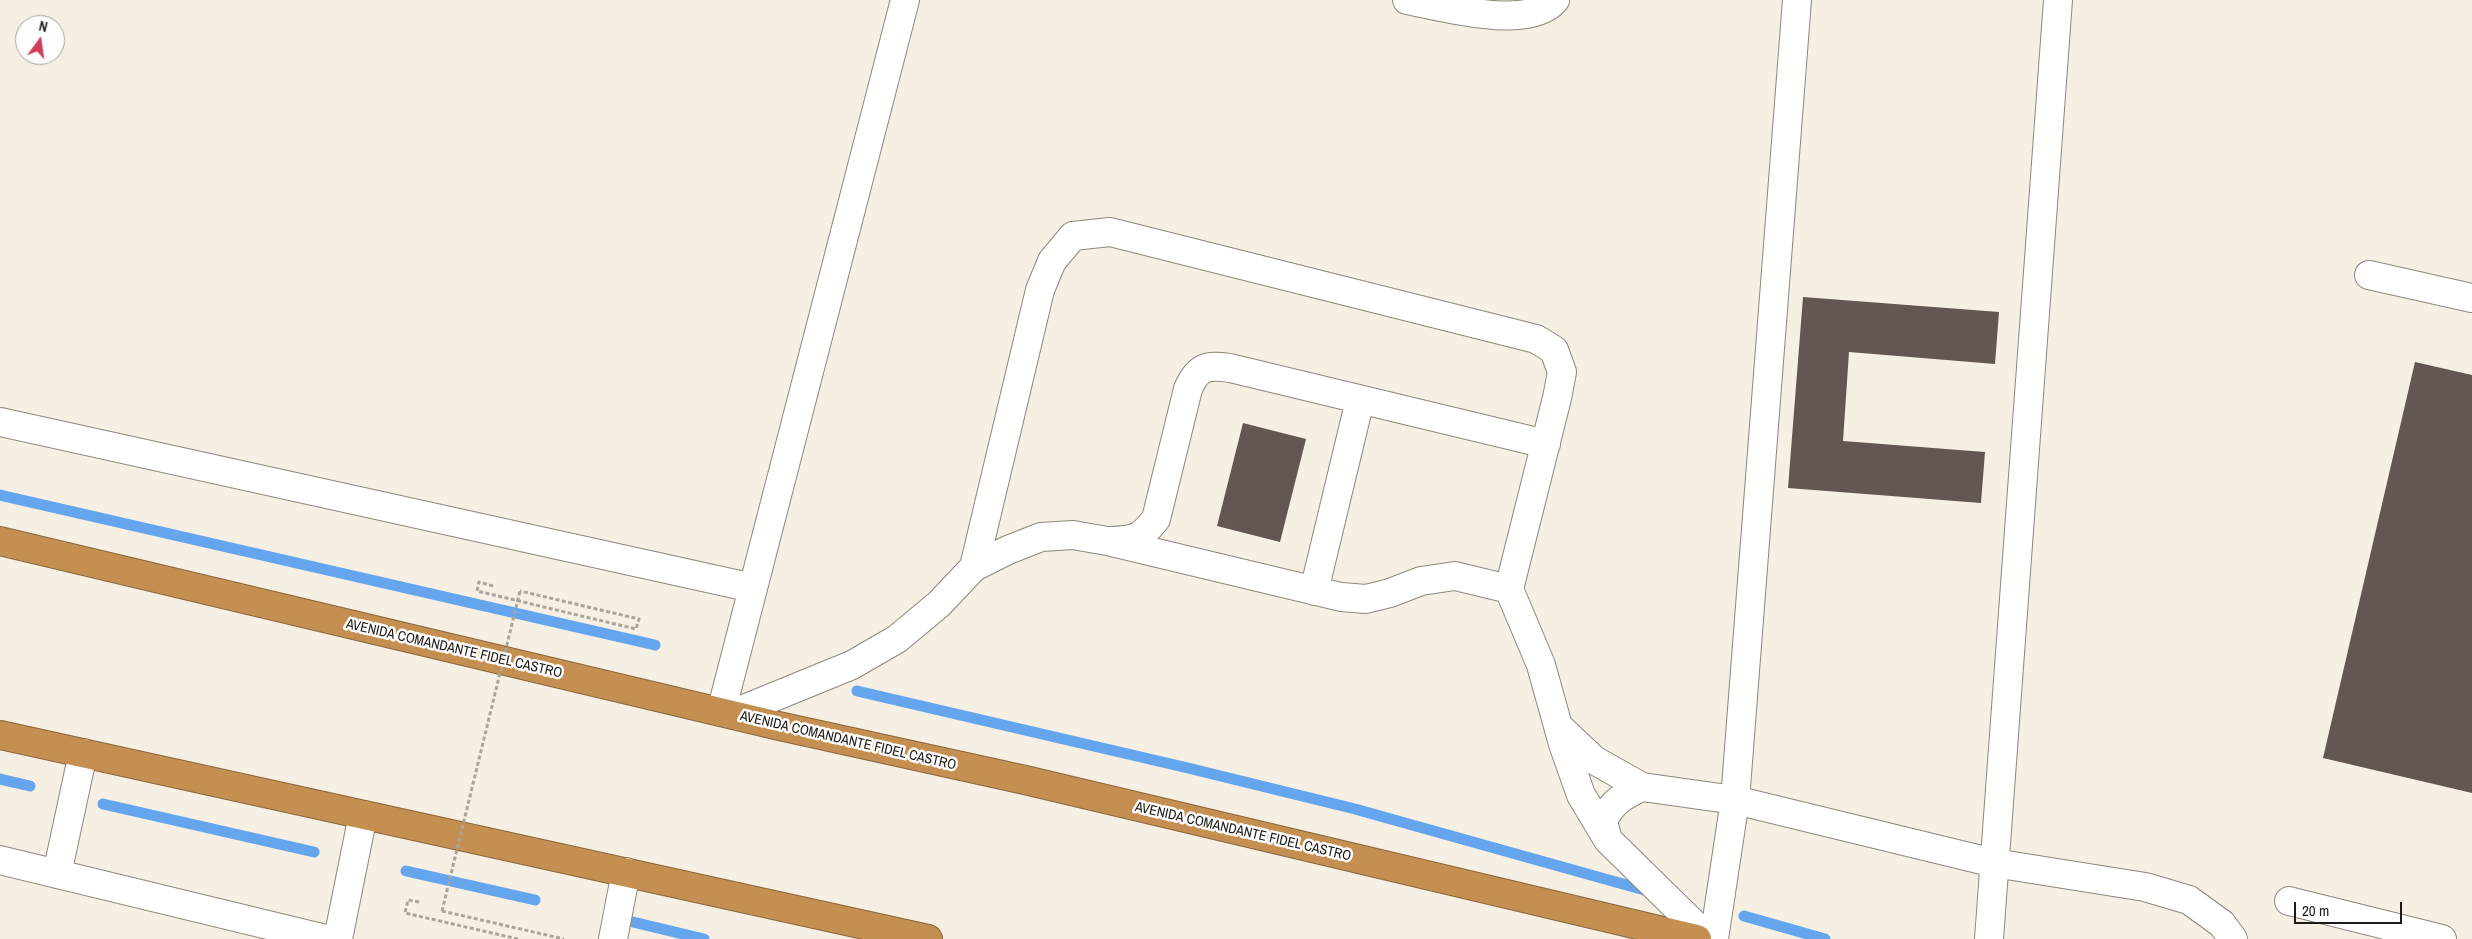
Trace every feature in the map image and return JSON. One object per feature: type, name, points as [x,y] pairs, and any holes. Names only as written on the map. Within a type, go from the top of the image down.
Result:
[{"type":"highway","name":"AVENIDA COMANDANTE FIDEL CASTRO","points":[[0,540],[727,713],[1024,780],[1697,939]]},
{"type":"highway","points":[[0,735],[928,939]]},
{"type":"street","points":[[727,713],[753,588],[905,0]]},
{"type":"street","points":[[1407,0],[1504,17],[1548,8],[1555,0]]},
{"type":"street","points":[[1714,939],[1735,800],[1797,0]]},
{"type":"street","points":[[1989,939],[2058,0]]},
{"type":"street","points":[[974,567],[1040,290],[1052,261],[1074,236],[1110,232],[1536,340],[1554,350],[1562,372],[1546,444],[1509,589],[1541,665],[1581,795],[1608,840],[1709,939]]},
{"type":"street","points":[[2369,276],[2472,298]]},
{"type":"street","points":[[1107,541],[1133,540],[1145,532],[1156,518],[1188,389],[1194,377],[1203,368],[1215,366],[1230,368],[1546,444]]},
{"type":"street","points":[[1314,590],[1360,400]]},
{"type":"street","points":[[0,422],[753,588]]},
{"type":"street","points":[[727,713],[852,665],[897,639],[940,604],[974,567],[1041,537],[1073,535],[1107,541],[1341,597],[1366,599],[1390,594],[1421,581],[1455,576],[1509,589]]},
{"type":"street","points":[[1558,725],[1594,760],[1642,787],[1735,800],[1994,863],[2145,887],[2189,900],[2222,924],[2234,939]]},
{"type":"street","points":[[57,874],[83,753]]},
{"type":"street","points":[[1608,840],[1603,821],[1609,808],[1623,795],[1642,787]]},
{"type":"street","points":[[338,939],[363,815]]},
{"type":"street","points":[[0,860],[326,939]]},
{"type":"street","points":[[613,939],[626,872]]},
{"type":"street","points":[[2289,901],[2442,939]]},
{"type":"path","points":[[493,586],[479,582],[477,591],[636,629],[638,619],[520,590],[442,911],[564,939]]},
{"type":"path","points":[[419,902],[408,900],[405,913],[518,939]]},
{"type":"building","points":[[1803,297],[1999,312],[1995,364],[1849,352],[1843,441],[1985,452],[1981,503],[1788,488]]},
{"type":"building","points":[[2415,362],[2472,375],[2472,793],[2323,758]]},
{"type":"building","points":[[1243,423],[1306,439],[1280,542],[1217,526]]},
{"type":"waterway","points":[[0,495],[655,645]]},
{"type":"waterway","points":[[857,691],[1355,809],[1648,891]]},
{"type":"waterway","points":[[0,779],[30,786]]},
{"type":"waterway","points":[[103,804],[314,852]]},
{"type":"waterway","points":[[406,871],[535,900]]},
{"type":"waterway","points":[[1744,916],[1825,939]]},
{"type":"waterway","points":[[633,922],[704,939]]}]
